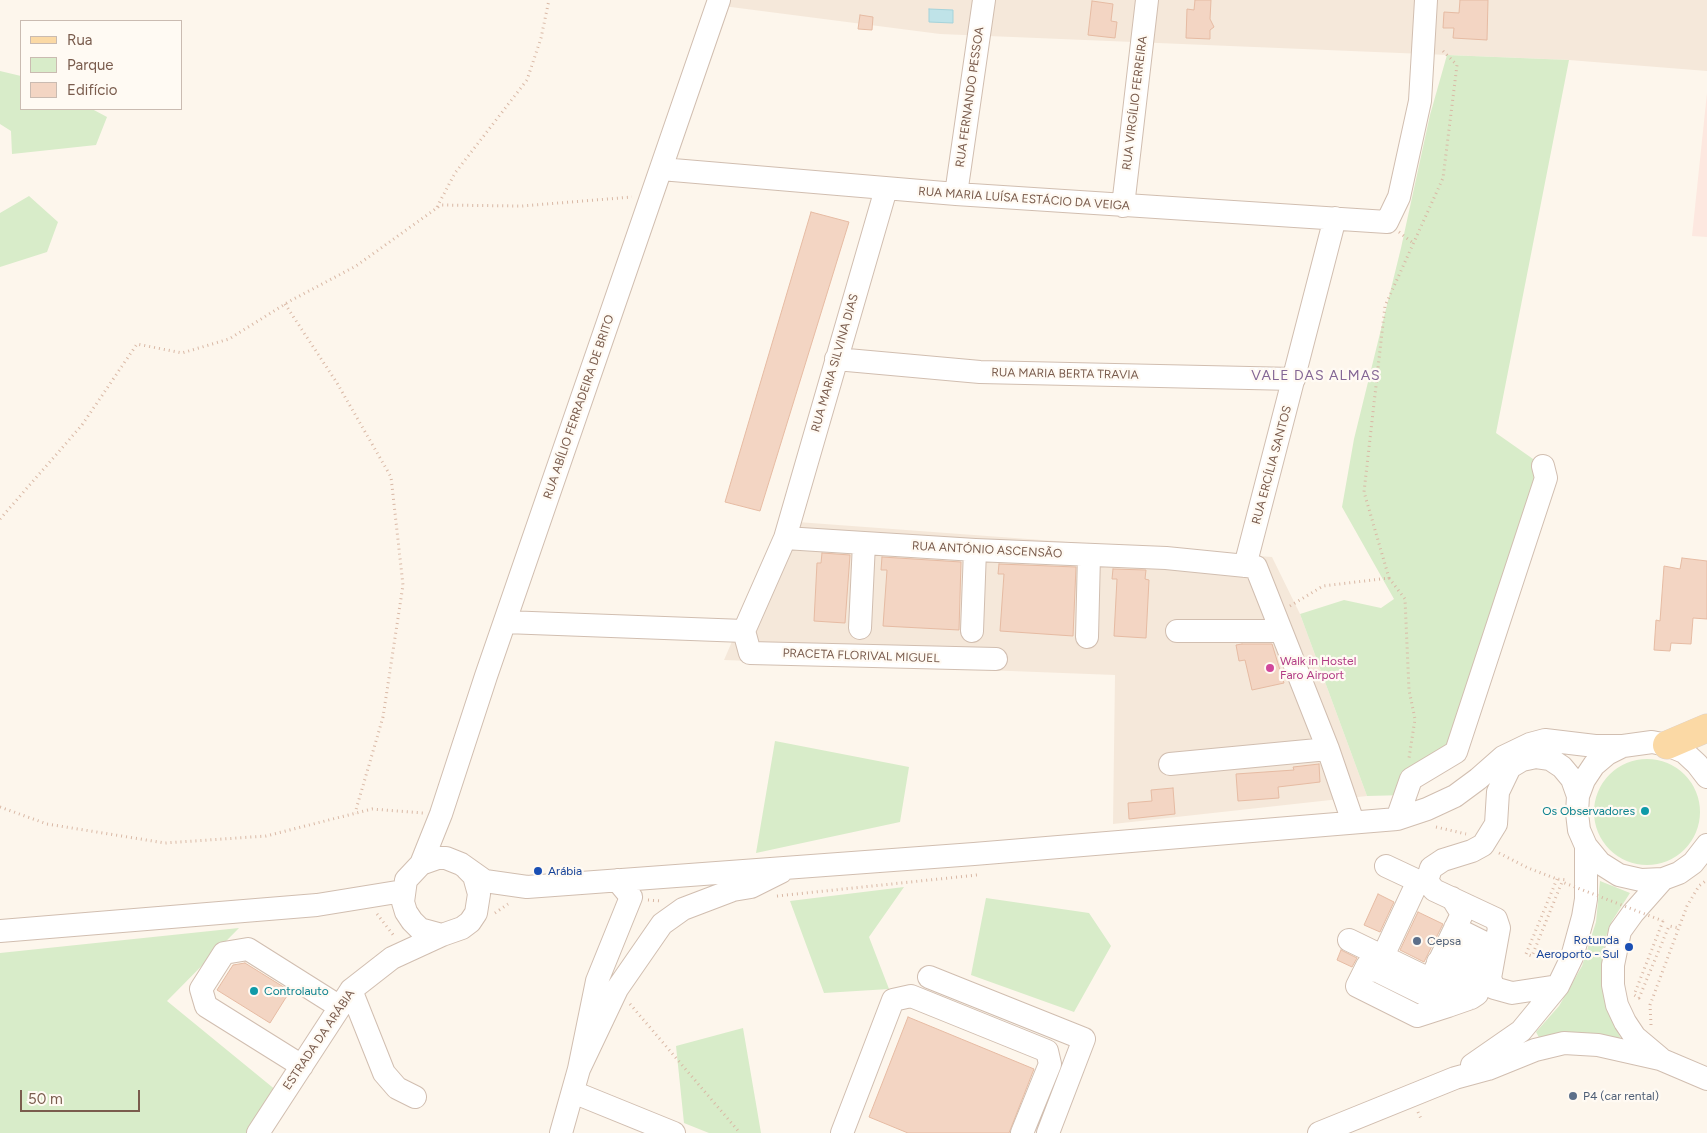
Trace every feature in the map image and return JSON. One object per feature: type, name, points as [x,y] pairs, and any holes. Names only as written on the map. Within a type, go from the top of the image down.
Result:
[{"type":"main road","points":[[1667,745],[1707,728]]},
{"type":"street","name":"RUA ABÍLIO FERRADEIRA DE BRITO","points":[[420,864],[441,814],[719,0]]},
{"type":"street","name":"RUA FERNANDO PESSOA","points":[[956,194],[984,0]]},
{"type":"street","name":"RUA VIRGÍLIO FERREIRA","points":[[1123,206],[1146,0]]},
{"type":"street","points":[[1426,0],[1426,33]]},
{"type":"street","name":"RUA MARIA LUÍSA ESTÁCIO DA VEIGA","points":[[661,169],[886,189],[1387,222],[1399,197],[1420,101],[1426,33]]},
{"type":"street","name":"RUA MARIA SILVINA DIAS","points":[[786,538],[886,189]]},
{"type":"street","name":"RUA ERCÍLIA SANTOS","points":[[1245,566],[1335,218]]},
{"type":"street","name":"RUA MARIA BERTA TRAVIA","points":[[836,359],[980,372],[1294,379]]},
{"type":"street","points":[[1396,819],[1411,779],[1456,752],[1546,478],[1543,466]]},
{"type":"street","points":[[505,622],[744,630],[786,538]]},
{"type":"street","name":"RUA ANTÓNIO ASCENSÃO","points":[[786,538],[975,550],[1166,558],[1245,566]]},
{"type":"street","points":[[860,628],[864,543]]},
{"type":"street","points":[[972,631],[975,550]]},
{"type":"street","points":[[1087,637],[1089,555]]},
{"type":"street","points":[[1245,566],[1256,566],[1328,749],[1353,822]]},
{"type":"street","points":[[1177,630],[1278,623]]},
{"type":"street","name":"PRACETA FLORIVAL MIGUEL","points":[[744,630],[750,653],[996,659]]},
{"type":"street","points":[[392,958],[401,946],[407,908],[406,880],[420,864],[438,858],[461,865],[485,881],[527,887],[1396,819],[1427,809],[1455,796],[1503,757],[1515,750],[1545,740],[1595,746],[1622,746],[1652,742],[1667,745],[1684,752],[1707,777]]},
{"type":"street","points":[[1622,746],[1607,754],[1594,765],[1584,780],[1578,796],[1576,813],[1579,830],[1586,846],[1600,863],[1619,875],[1641,880],[1663,879],[1704,862]]},
{"type":"street","points":[[1170,764],[1328,749]]},
{"type":"street","points":[[1478,779],[1510,767],[1522,760],[1536,757],[1550,759],[1562,767],[1572,779],[1578,796]]},
{"type":"street","points":[[1380,964],[1431,868],[1443,860],[1472,851],[1483,845],[1496,824],[1498,792],[1510,767]]},
{"type":"street","points":[[441,814],[461,865],[474,876],[479,894],[476,913]]},
{"type":"street","points":[[1455,1078],[1521,1031],[1558,986],[1572,957],[1583,917],[1586,899],[1586,846]]},
{"type":"street","points":[[1386,866],[1423,881],[1434,890],[1496,919],[1499,928],[1489,974],[1448,1006],[1417,1016],[1357,986],[1367,966],[1442,954],[1483,942],[1489,974],[1512,993],[1558,986]]},
{"type":"street","points":[[579,1069],[617,989],[647,943],[673,915],[732,890],[751,887],[791,867]]},
{"type":"street","points":[[1660,1059],[1635,1037],[1625,1022],[1617,1005],[1614,992],[1613,965],[1620,931],[1633,912],[1663,879]]},
{"type":"street","points":[[561,1133],[579,1069],[597,981],[631,897],[616,880]]},
{"type":"street","points":[[392,958],[462,928],[476,913],[510,886]]},
{"type":"street","points":[[1448,1006],[1442,954],[1462,914],[1452,898]]},
{"type":"street","points":[[0,931],[317,905],[407,908]]},
{"type":"street","points":[[407,908],[420,929],[442,935]]},
{"type":"street","points":[[1350,940],[1380,964]]},
{"type":"street","points":[[302,1066],[206,1006],[201,989],[224,953],[248,949],[346,998],[384,1073],[396,1088],[415,1097]]},
{"type":"street","points":[[1442,954],[1467,976],[1489,974]]},
{"type":"street","name":"ESTRADA DA ARÁBIA","points":[[258,1133],[346,998],[392,958]]},
{"type":"street","points":[[929,978],[1084,1039],[1048,1133]]},
{"type":"street","points":[[842,1133],[893,1000],[910,996],[1047,1051],[1050,1064],[1022,1133]]},
{"type":"street","points":[[1319,1133],[1455,1078],[1488,1069],[1535,1050],[1564,1044],[1598,1044],[1660,1059],[1707,1079]]},
{"type":"street","points":[[573,1092],[674,1133]]},
{"type":"street","points":[[1306,1133],[1334,1128]]},
{"type":"path","points":[[435,209],[456,173],[527,80],[541,38],[549,0]]},
{"type":"path","points":[[1411,779],[1405,773],[1414,719],[1409,690],[1405,599],[1389,578],[1364,492],[1385,306],[1443,178],[1457,65],[1426,33]]},
{"type":"path","points":[[0,519],[82,425],[137,344],[182,353],[230,339],[285,304],[356,266],[441,205],[522,206],[652,196]]},
{"type":"path","points":[[285,304],[337,383],[391,477],[403,585],[383,717],[355,813]]},
{"type":"path","points":[[1278,623],[1323,586],[1389,578]]},
{"type":"path","points":[[0,807],[47,824],[165,843],[266,836],[372,809],[441,814]]},
{"type":"path","points":[[1651,1027],[1650,1005],[1704,862]]},
{"type":"path","points":[[1557,879],[1526,954],[1532,956],[1562,882],[1663,920],[1634,995],[1639,998],[1669,926],[1679,928]]},
{"type":"path","points":[[617,989],[740,1133]]},
{"type":"shaded area","points":[[725,0],[1707,0],[1707,71],[1569,60],[940,34],[723,6]]},
{"type":"shaded area","points":[[1707,93],[1707,237],[1692,236]]},
{"type":"shaded area","points":[[784,521],[1272,557],[1300,614],[1367,796],[1113,824],[1115,675],[724,660]]},
{"type":"green space","points":[[1447,55],[1569,60],[1496,433],[1543,466],[1456,752],[1406,795],[1367,796],[1300,614],[1344,600],[1381,608],[1394,599],[1342,507],[1354,439],[1401,248],[1430,115]]},
{"type":"green space","points":[[0,71],[20,76],[20,110],[94,110],[107,117],[96,145],[12,154],[11,131],[0,124]]},
{"type":"green space","points":[[29,196],[58,222],[47,252],[0,267],[0,213]]},
{"type":"green space","points":[[775,741],[909,767],[900,822],[756,853]]},
{"type":"green space","points":[[1647,759],[1667,763],[1684,775],[1696,792],[1700,812],[1696,832],[1684,849],[1667,861],[1647,865],[1627,861],[1610,849],[1598,832],[1594,812],[1598,792],[1610,775],[1627,763]]},
{"type":"green space","points":[[1600,881],[1630,893],[1612,921],[1605,939],[1601,980],[1606,1007],[1622,1041],[1541,1041],[1536,1032],[1559,1006],[1582,966],[1596,922]]},
{"type":"green space","points":[[904,887],[869,937],[889,989],[824,993],[790,901]]},
{"type":"green space","points":[[986,898],[1089,913],[1111,946],[1074,1012],[971,975]]},
{"type":"green space","points":[[239,928],[167,1001],[277,1091],[250,1133],[0,1133],[0,953]]},
{"type":"green space","points":[[743,1028],[761,1133],[709,1133],[684,1123],[676,1046]]},
{"type":"water","points":[[929,9],[953,10],[953,23],[929,22]]},
{"type":"building","points":[[1195,0],[1211,0],[1210,19],[1214,27],[1210,30],[1210,39],[1186,38],[1187,9],[1194,10]]},
{"type":"building","points":[[1460,0],[1488,0],[1487,40],[1453,38],[1454,28],[1443,28],[1444,12],[1459,13]]},
{"type":"building","points":[[1092,1],[1113,4],[1111,21],[1117,22],[1115,38],[1088,35]]},
{"type":"building","points":[[860,15],[873,17],[872,30],[858,29]]},
{"type":"building","points":[[811,212],[849,222],[760,511],[725,502]]},
{"type":"building","points":[[822,553],[850,555],[845,623],[814,621],[817,563],[821,563]]},
{"type":"building","points":[[882,557],[961,562],[959,630],[883,626],[887,570],[881,570]]},
{"type":"building","points":[[1682,558],[1707,561],[1707,619],[1693,618],[1691,644],[1671,643],[1670,651],[1654,650],[1656,620],[1660,621],[1664,566],[1680,569]]},
{"type":"building","points":[[999,564],[1076,567],[1073,636],[1000,631],[1004,574],[998,574]]},
{"type":"building","points":[[1113,569],[1146,570],[1145,579],[1149,580],[1146,638],[1114,636],[1117,579],[1112,579]]},
{"type":"building","name":"Walk in Hostel Faro Airport","points":[[1272,644],[1284,683],[1252,690],[1245,660],[1239,661],[1236,645]]},
{"type":"building","points":[[1319,764],[1320,782],[1278,787],[1279,798],[1238,801],[1236,774],[1294,770],[1293,767]]},
{"type":"building","points":[[1173,788],[1175,814],[1129,819],[1128,803],[1152,801],[1151,790]]},
{"type":"building","points":[[1378,894],[1394,902],[1380,932],[1364,925]]},
{"type":"building","name":"Cepsa","points":[[1418,912],[1443,924],[1424,962],[1400,950]]},
{"type":"building","points":[[1341,950],[1357,958],[1352,967],[1337,960]]},
{"type":"building","name":"Controlauto","points":[[245,963],[290,991],[270,1023],[217,990],[233,965]]},
{"type":"building","points":[[908,1017],[1034,1069],[1009,1133],[908,1133],[869,1117]]},
{"type":"place","name":"Walk in Hostel Faro Airport","points":[[1270,668]]},
{"type":"place","name":"Os Observadores","points":[[1645,811]]},
{"type":"place","name":"Arábia","points":[[538,871]]},
{"type":"place","name":"Cepsa","points":[[1417,941]]},
{"type":"place","name":"Rotunda Aeroporto - Sul","points":[[1629,947]]},
{"type":"place","name":"Controlauto","points":[[254,991]]},
{"type":"place","name":"P4 (car rental)","points":[[1573,1096]]},
{"type":"district","name":"VALE DAS ALMAS","points":[[1316,376]]}]
